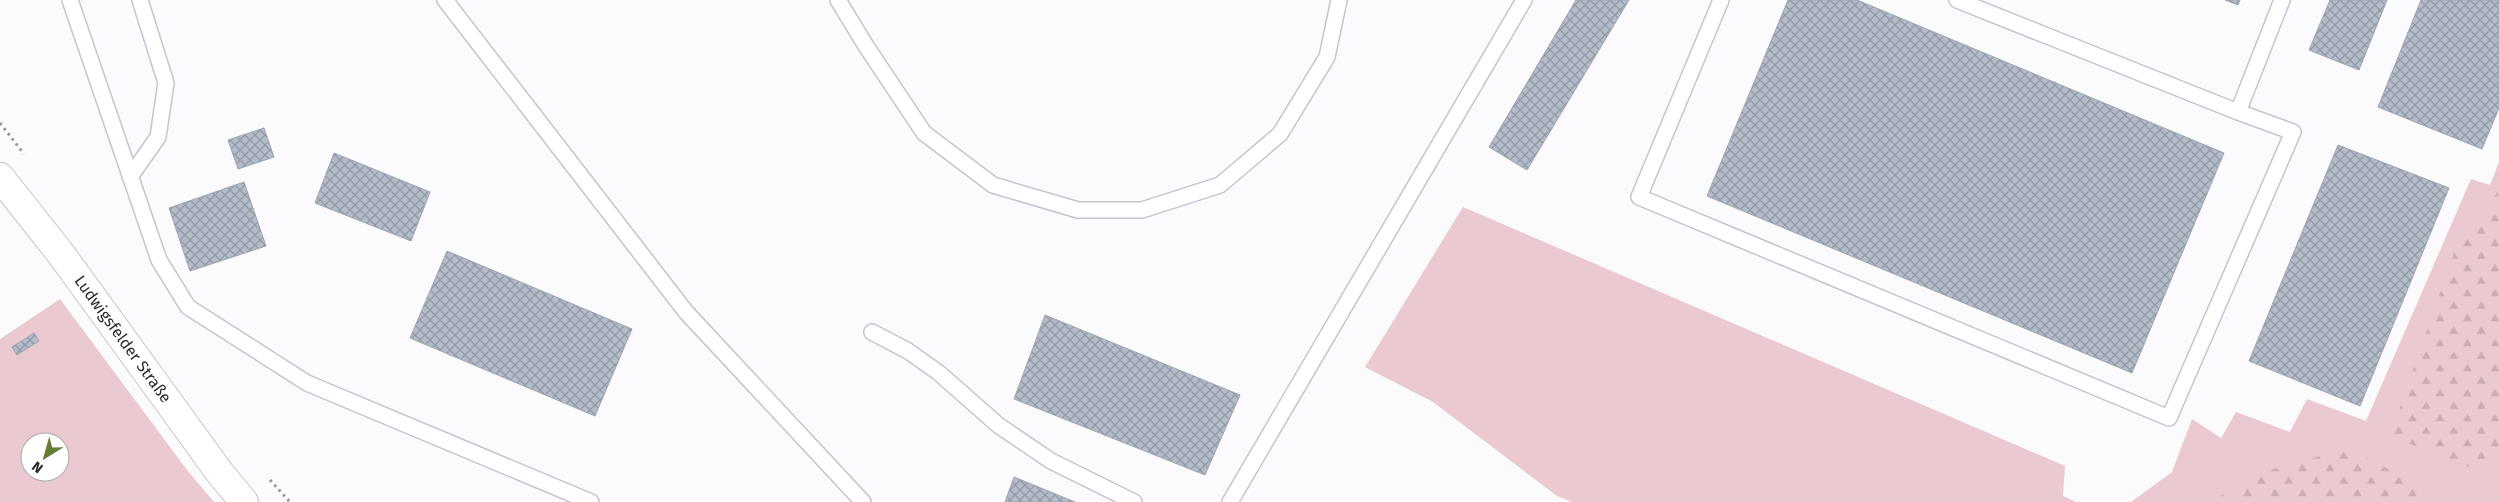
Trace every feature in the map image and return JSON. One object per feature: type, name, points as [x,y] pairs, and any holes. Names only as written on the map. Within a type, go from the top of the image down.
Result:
[{"type":"street","name":"Ludwigsfelder Straße","points":[[0,177],[61,254],[220,473],[244,502]]},
{"type":"lane","points":[[70,0],[159,260],[188,307],[306,383],[591,502]]},
{"type":"lane","points":[[130,177],[158,137],[166,83],[140,0]]},
{"type":"lane","points":[[445,0],[686,312],[863,502]]},
{"type":"lane","points":[[838,0],[924,133],[993,185],[1078,210],[1142,210],[1220,185],[1280,134],[1327,57],[1339,0]]},
{"type":"lane","points":[[1230,502],[1524,0]]},
{"type":"lane","points":[[1721,0],[1639,197],[2169,418],[2293,132],[2238,112],[1958,0]]},
{"type":"lane","points":[[2238,112],[2282,0]]},
{"type":"lane","points":[[872,332],[908,351],[998,425],[1051,460],[1134,502]]},
{"type":"green space","points":[[2499,162],[2499,502],[2131,502],[2172,472],[2192,419],[2221,438],[2236,412],[2290,432],[2307,399],[2366,421],[2471,179],[2490,185]]},
{"type":"green space","points":[[2499,190],[2499,457],[2487,474],[2390,436],[2454,253]]},
{"type":"green space","points":[[1463,207],[2065,466],[2063,496],[2076,502],[1572,502],[1557,496],[1433,402],[1365,367]]},
{"type":"green space","points":[[60,299],[187,470],[214,502],[0,502],[0,339]]},
{"type":"green space","points":[[2349,448],[2390,470],[2430,502],[2213,502],[2248,476]]},
{"type":"building","points":[[1576,0],[1629,0],[1527,170],[1489,147]]},
{"type":"building","points":[[1788,0],[1857,0],[2224,153],[2132,373],[1707,196]]},
{"type":"building","points":[[2225,0],[2240,0],[2238,5]]},
{"type":"building","points":[[2330,0],[2387,0],[2359,70],[2309,50]]},
{"type":"building","points":[[2421,0],[2499,0],[2499,108],[2482,149],[2378,107]]},
{"type":"building","points":[[264,128],[274,157],[238,169],[228,140]]},
{"type":"building","points":[[2338,145],[2449,188],[2360,406],[2249,361]]},
{"type":"building","points":[[334,153],[430,192],[411,241],[315,203]]},
{"type":"building","points":[[244,182],[266,246],[190,271],[169,208]]},
{"type":"building","points":[[447,251],[632,329],[595,416],[410,338]]},
{"type":"building","points":[[1045,315],[1240,395],[1205,475],[1014,399]]},
{"type":"building","points":[[34,333],[39,341],[17,355],[12,347]]},
{"type":"building","points":[[1014,477],[1075,502],[1005,502]]}]
